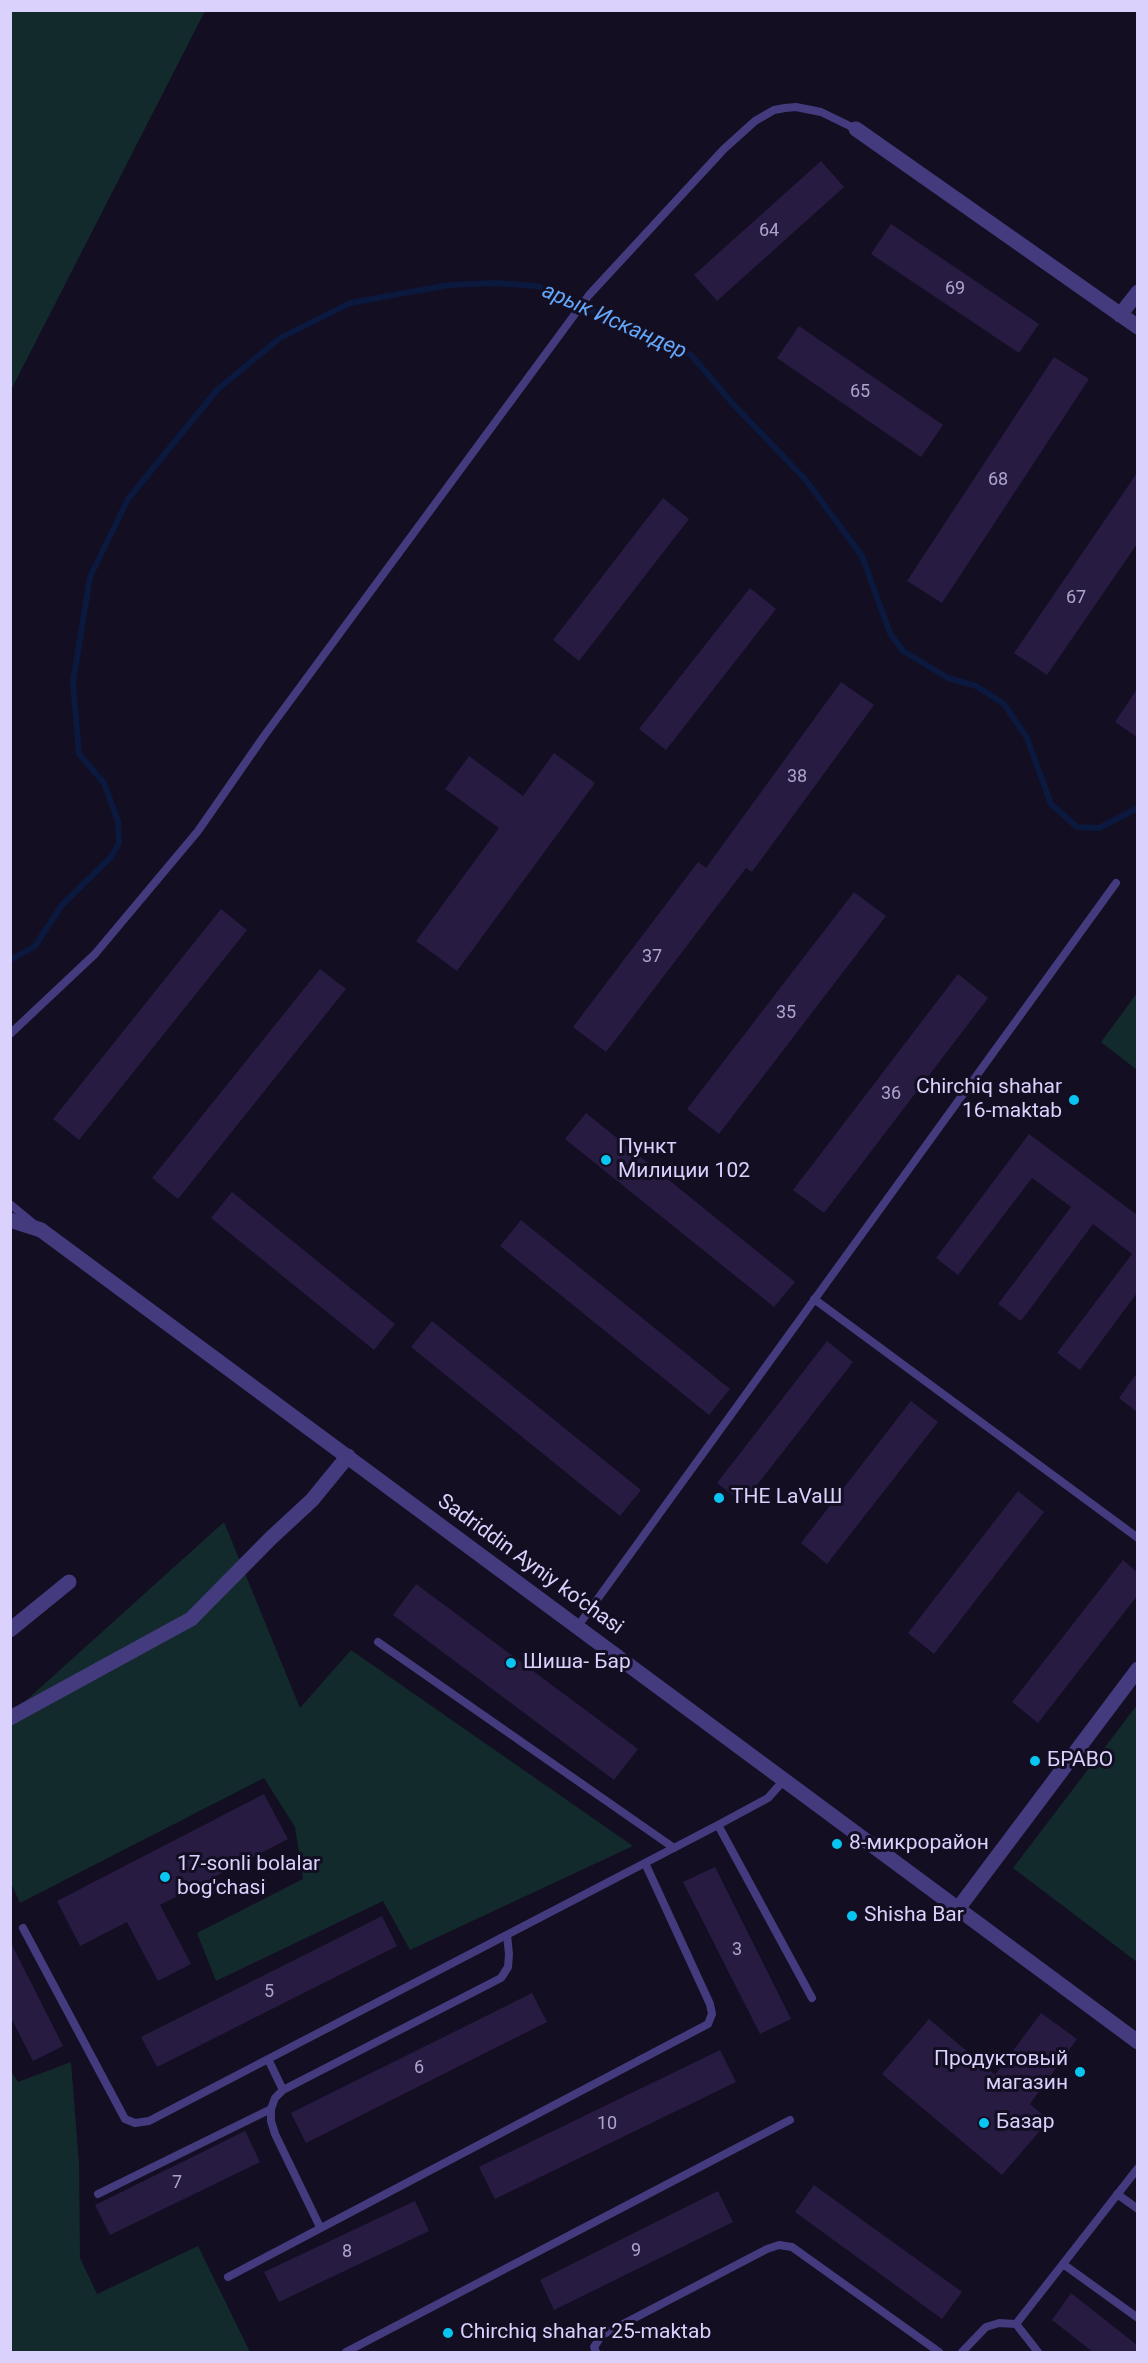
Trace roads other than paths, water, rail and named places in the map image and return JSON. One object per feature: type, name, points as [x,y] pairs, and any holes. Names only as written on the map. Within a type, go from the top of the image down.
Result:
[{"type":"street","points":[[856,129],[1137,327]]},
{"type":"street","points":[[1120,315],[1137,292]]},
{"type":"street","name":"Sadriddin Ayniy ko‘chasi","points":[[10,1220],[41,1230],[1137,2042]]},
{"type":"street","points":[[10,1718],[191,1619],[312,1500],[348,1456]]},
{"type":"street","points":[[10,1630],[69,1582]]},
{"type":"street","points":[[957,1910],[1137,1670]]},
{"type":"lane","points":[[10,1034],[95,954],[198,831],[271,727],[589,295],[732,141],[764,115],[785,108],[802,108],[835,117],[856,129]]},
{"type":"lane","points":[[578,1626],[1116,883]]},
{"type":"lane","points":[[10,1204],[41,1230]]},
{"type":"lane","points":[[814,1299],[1137,1538]]},
{"type":"lane","points":[[378,1642],[674,1848]]},
{"type":"lane","points":[[23,1928],[125,2119],[135,2123],[149,2121],[718,1825],[768,1798],[784,1780]]},
{"type":"lane","points":[[718,1825],[812,1998]]},
{"type":"lane","points":[[228,2277],[708,2024],[712,2014],[710,2004],[645,1863]]},
{"type":"lane","points":[[98,2194],[271,2109],[283,2090],[501,1978],[508,1967],[507,1935]]},
{"type":"lane","points":[[268,2059],[283,2090]]},
{"type":"lane","points":[[271,2109],[271,2121],[275,2134],[320,2227]]},
{"type":"lane","points":[[346,2352],[790,2120]]},
{"type":"lane","points":[[1016,2324],[1137,2168]]},
{"type":"lane","points":[[1117,2194],[1137,2209]]},
{"type":"lane","points":[[596,2352],[594,2347],[602,2335],[767,2249],[779,2245],[792,2247],[939,2352]]},
{"type":"lane","points":[[1063,2264],[1137,2318]]},
{"type":"lane","points":[[962,2352],[986,2327],[999,2323],[1016,2324],[1038,2352]]},
{"type":"waterway","name":"арык Искандер","points":[[10,960],[35,946],[62,905],[111,857],[119,843],[118,821],[104,783],[79,754],[73,682],[90,577],[128,499],[217,390],[280,338],[350,303],[449,285],[495,283],[537,286],[691,355],[734,405],[805,479],[862,556],[890,633],[903,651],[948,678],[976,686],[1004,704],[1027,738],[1051,804],[1077,827],[1099,828],[1138,808]]},
{"type":"place","name":"Chirchiq shahar 16-maktab","points":[[1074,1100]]},
{"type":"place","name":"Пункт Милиции 102","points":[[606,1160]]},
{"type":"place","name":"THE LaVaШ","points":[[719,1498]]},
{"type":"place","name":"Шиша- Бар","points":[[511,1663]]},
{"type":"place","name":"БРАВО","points":[[1035,1761]]},
{"type":"place","name":"8-микрорайон","points":[[837,1844]]},
{"type":"place","name":"17-sonli bolalar bog'chasi","points":[[165,1877]]},
{"type":"place","name":"Shisha Bar","points":[[852,1916]]},
{"type":"place","name":"Продуктовый магазин","points":[[1080,2072]]},
{"type":"place","name":"Базар","points":[[984,2123]]},
{"type":"place","name":"Chirchiq shahar 25-maktab","points":[[448,2333]]}]
